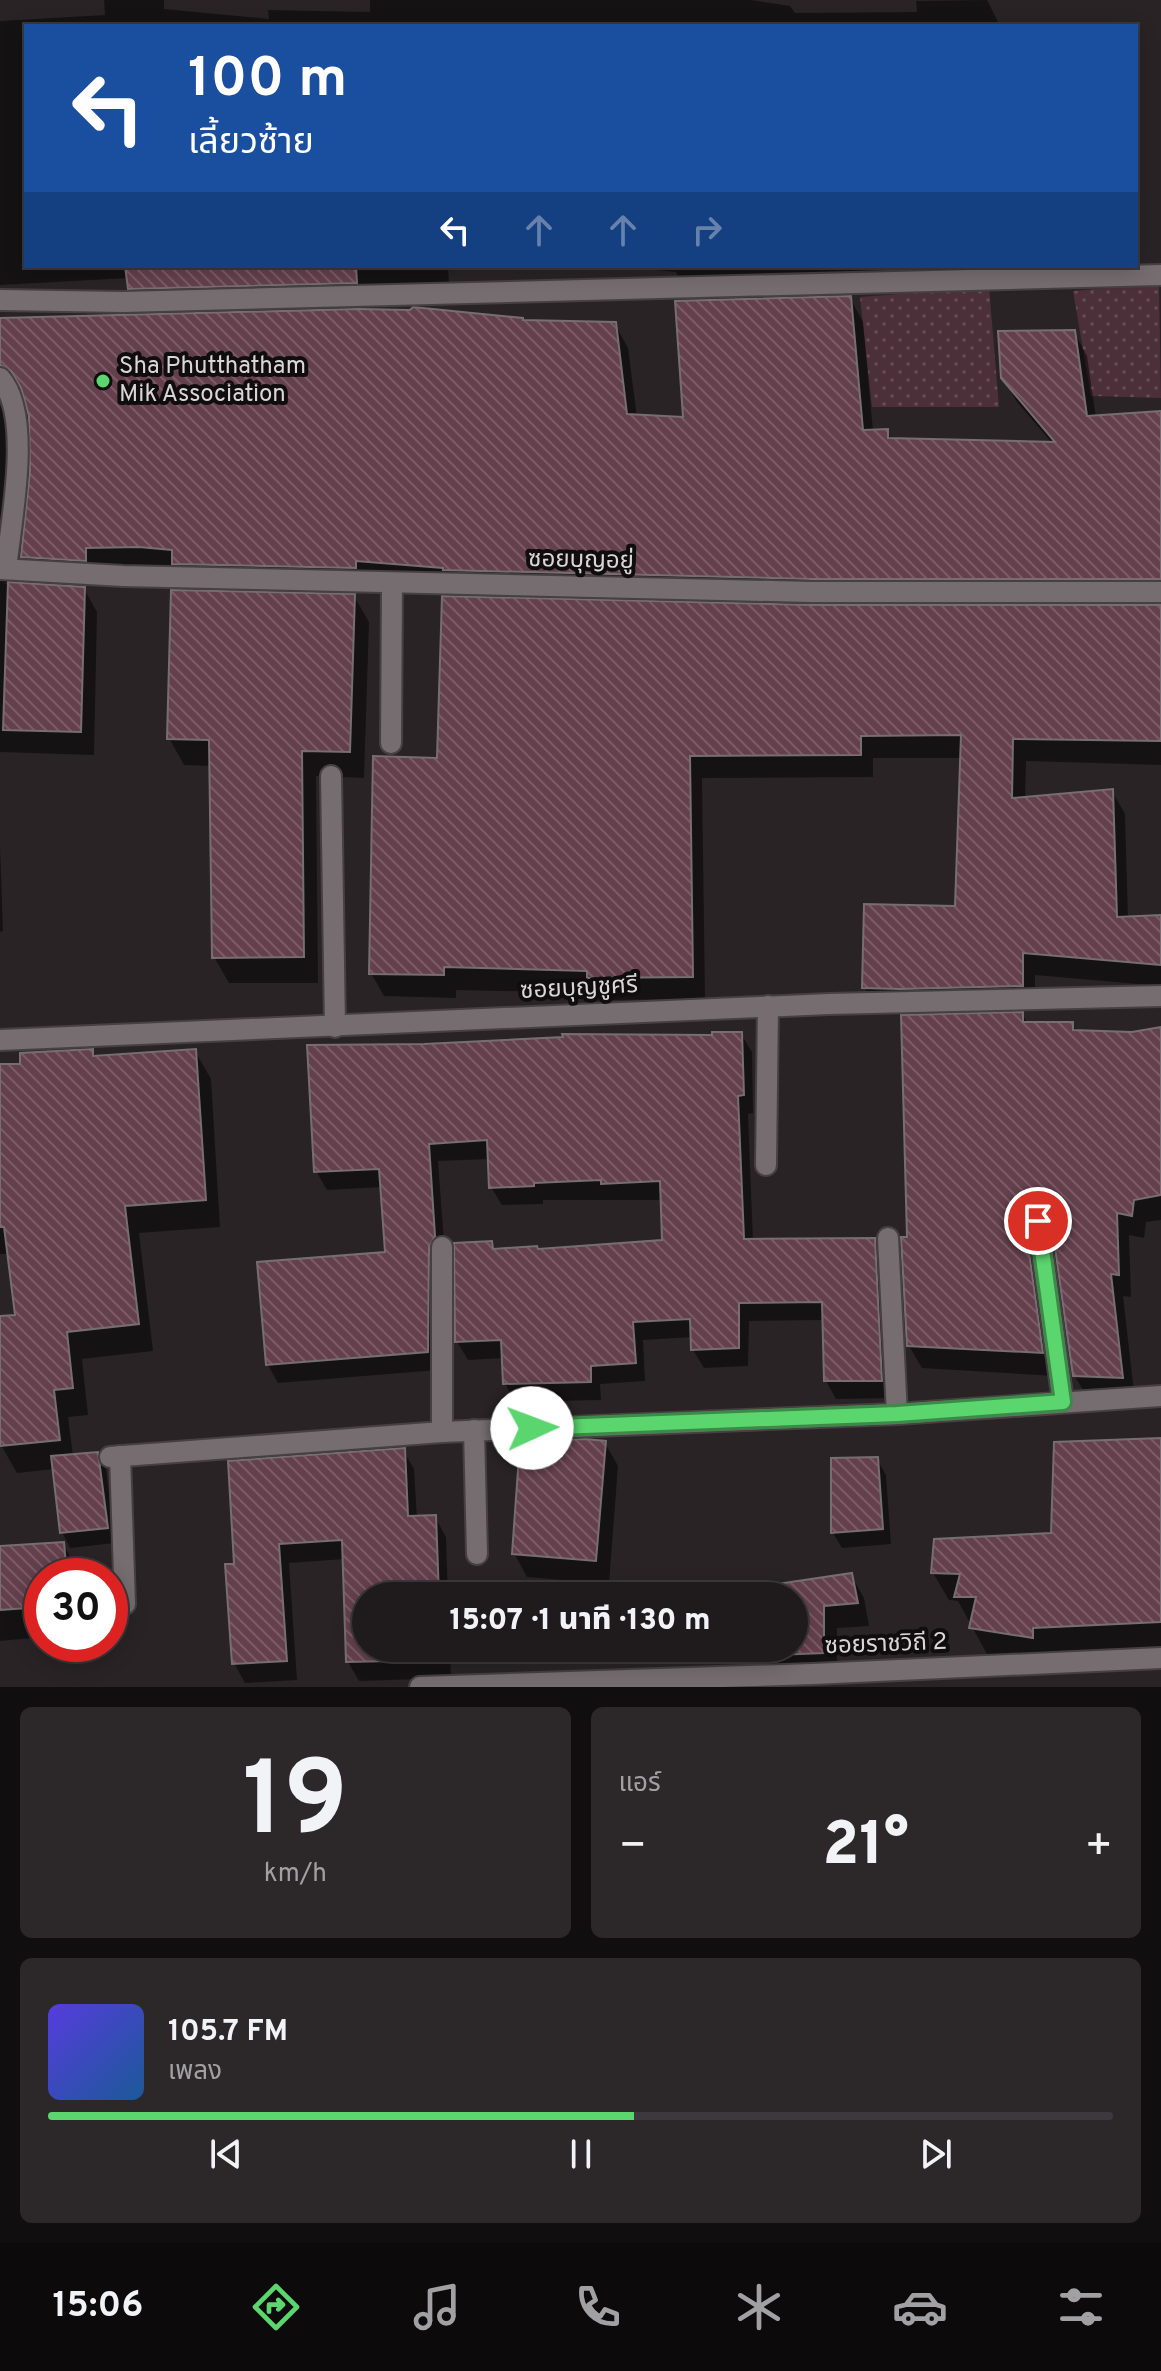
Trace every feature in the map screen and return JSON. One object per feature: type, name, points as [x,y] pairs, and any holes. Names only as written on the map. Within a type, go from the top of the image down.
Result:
[{"type":"street","points":[[0,300],[123,302],[1161,275]]},
{"type":"street","points":[[0,378],[15,408],[19,436],[3,569]]},
{"type":"street","name":"ซอยบุญอยู่","points":[[3,569],[123,576],[811,592],[1161,592]]},
{"type":"street","points":[[391,743],[392,583]]},
{"type":"street","points":[[331,776],[335,1027]]},
{"type":"street","name":"ซอยบุญชูศรี","points":[[0,1040],[768,1006],[1161,996]]},
{"type":"street","points":[[766,1165],[768,1006]]},
{"type":"street","points":[[1038,1221],[1063,1402]]},
{"type":"street","points":[[888,1238],[897,1414]]},
{"type":"street","points":[[442,1247],[442,1432]]},
{"type":"street","points":[[122,1558],[115,1456],[474,1430],[897,1414],[1161,1396]]},
{"type":"street","points":[[474,1430],[477,1554]]},
{"type":"street","name":"ซอยราชวิถี 2","points":[[420,1687],[813,1681],[1161,1658]]},
{"type":"shaded area","points":[[1159,283],[1161,398],[1091,396],[1073,291]]},
{"type":"shaded area","points":[[989,287],[999,407],[872,407],[860,297]]},
{"type":"building","points":[[125,268],[356,268],[357,283],[128,289]]},
{"type":"building","points":[[851,296],[863,430],[888,429],[888,438],[1055,442],[1001,378],[998,331],[1075,330],[1087,416],[1161,411],[1161,579],[811,579],[443,570],[356,561],[356,568],[172,564],[172,550],[139,547],[86,548],[86,561],[21,557],[30,470],[29,416],[21,388],[11,371],[0,365],[0,318],[410,310],[413,307],[523,320],[616,322],[627,414],[683,417],[675,301]]},
{"type":"building","points":[[8,582],[85,587],[81,732],[3,730]]},
{"type":"building","points":[[171,590],[355,594],[350,752],[302,751],[304,957],[212,958],[209,740],[167,739]]},
{"type":"building","points":[[442,596],[811,605],[1161,605],[1161,741],[1013,739],[1012,798],[1113,789],[1117,917],[1161,915],[1161,965],[1023,953],[1023,986],[862,988],[864,904],[955,906],[961,735],[861,736],[861,755],[690,756],[693,977],[587,978],[587,971],[444,967],[444,975],[369,974],[373,756],[437,758]]},
{"type":"building","points":[[1023,1012],[1023,1022],[1073,1022],[1073,1030],[1132,1032],[1161,1027],[1161,1195],[1134,1200],[1132,1216],[1117,1213],[1119,1275],[1111,1274],[1123,1378],[1073,1376],[1051,1219],[1042,1209],[1029,1211],[1025,1223],[1043,1353],[907,1346],[901,1237],[907,1237],[901,1015]]},
{"type":"building","points":[[712,1032],[742,1032],[744,1095],[738,1096],[744,1239],[875,1238],[882,1381],[824,1381],[822,1302],[739,1303],[739,1348],[691,1350],[690,1319],[633,1322],[636,1363],[591,1366],[591,1382],[503,1384],[501,1340],[455,1342],[454,1243],[492,1241],[493,1249],[537,1246],[538,1249],[662,1240],[660,1181],[601,1184],[601,1180],[489,1188],[487,1140],[429,1144],[435,1236],[429,1247],[428,1352],[266,1365],[257,1262],[385,1252],[379,1169],[314,1172],[307,1045],[424,1044],[563,1037],[562,1034],[712,1035]]},
{"type":"building","points":[[93,1049],[93,1056],[196,1049],[206,1200],[125,1206],[139,1324],[67,1332],[73,1388],[54,1390],[60,1440],[0,1446],[0,1316],[15,1315],[4,1227],[0,1227],[0,1064],[20,1064],[20,1053]]},
{"type":"building","points":[[1161,1438],[1161,1622],[1033,1628],[1033,1638],[969,1628],[976,1597],[954,1597],[960,1574],[931,1573],[934,1539],[1051,1533],[1054,1442]]},
{"type":"building","points":[[606,1441],[596,1561],[512,1554],[520,1442]]},
{"type":"building","points":[[405,1448],[408,1516],[436,1515],[438,1582],[352,1582],[352,1662],[346,1662],[342,1540],[279,1544],[287,1661],[232,1664],[225,1564],[234,1564],[228,1461]]},
{"type":"building","points":[[98,1452],[108,1528],[60,1533],[51,1456]]},
{"type":"building","points":[[878,1457],[883,1529],[831,1533],[831,1458]]},
{"type":"building","points":[[64,1542],[65,1558],[24,1558],[24,1608],[0,1610],[0,1546]]},
{"type":"building","points":[[852,1573],[858,1603],[824,1606],[824,1653],[808,1654],[808,1582],[791,1582]]},
{"type":"place","name":"Sha Phutthatham Mik Association","points":[[103,381]]},
{"type":"route","points":[[532,1428],[897,1414],[1063,1402],[1038,1221]]}]
